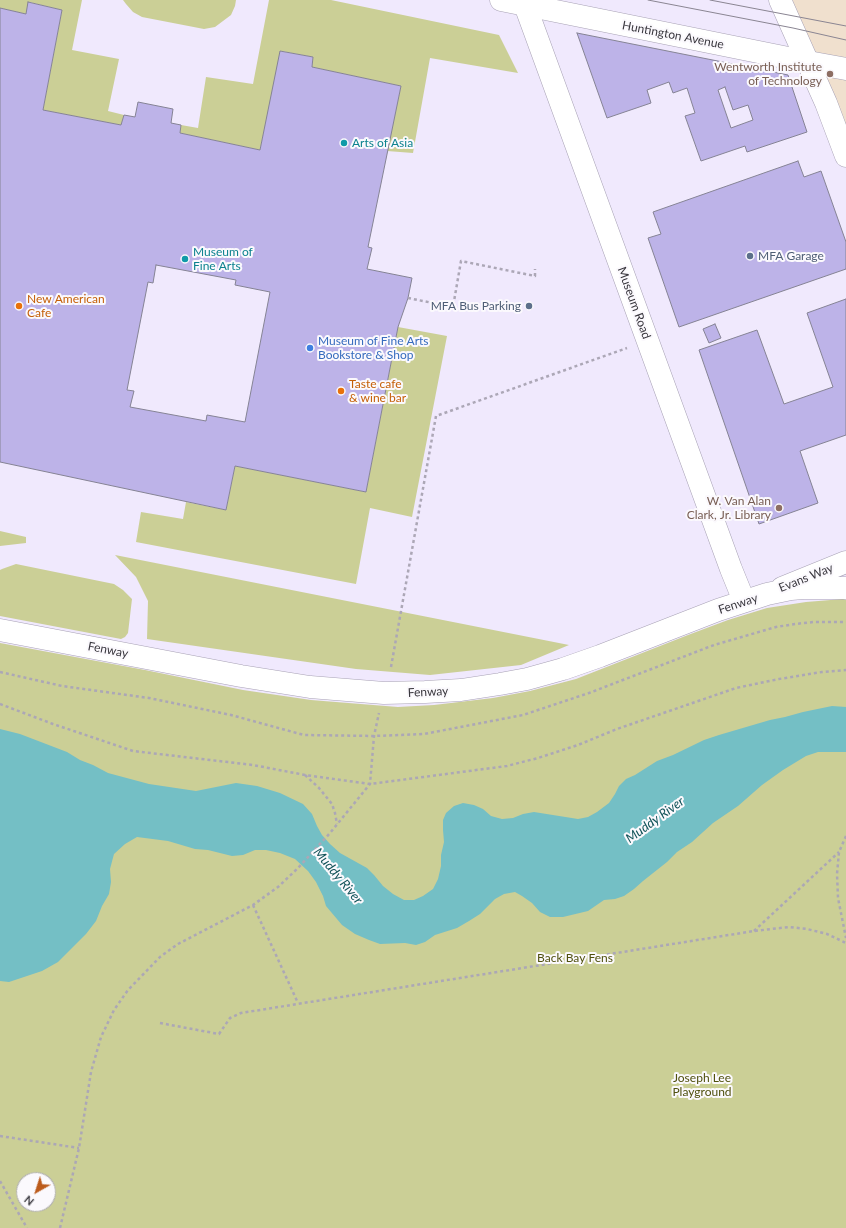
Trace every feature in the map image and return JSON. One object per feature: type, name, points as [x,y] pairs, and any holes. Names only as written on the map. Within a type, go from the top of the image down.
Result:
[{"type":"main road","name":"Huntington Avenue","points":[[500,0],[846,69]]},
{"type":"main road","points":[[780,0],[826,103],[846,156]]},
{"type":"main road","name":"Museum Road","points":[[526,5],[744,601]]},
{"type":"main road","name":"Evans Way","points":[[767,594],[846,562]]},
{"type":"main road","name":"Fenway","points":[[0,630],[241,676],[310,687],[384,693],[425,692],[461,690],[500,684],[527,679],[563,669],[718,610],[767,594],[814,587],[846,588]]},
{"type":"path","points":[[408,298],[453,307],[461,261],[534,276],[536,269]]},
{"type":"path","points":[[391,667],[436,416],[632,346]]},
{"type":"path","points":[[0,704],[133,751],[253,765],[306,775],[370,784],[507,766],[578,745],[617,729],[736,688],[779,679],[822,672],[846,670]]},
{"type":"path","points":[[60,1228],[79,1148],[91,1072],[101,1037],[114,1010],[128,990],[160,957],[178,944],[253,905],[278,887],[298,868],[330,833],[370,784],[374,736],[379,713]]},
{"type":"path","points":[[306,775],[332,804],[337,825]]},
{"type":"path","points":[[846,836],[839,852],[837,874],[838,898],[846,938]]},
{"type":"path","points":[[754,931],[839,852]]},
{"type":"path","points":[[253,905],[298,1003]]},
{"type":"path","points":[[160,1023],[219,1034],[230,1018],[241,1013],[754,931],[789,927],[807,929],[827,934],[846,943]]},
{"type":"path","points":[[0,1136],[79,1148]]},
{"type":"path","points":[[0,1181],[27,1228]]},
{"type":"shaded area","name":"Wentworth Institute of Technology","points":[[780,0],[846,0],[846,156]]},
{"type":"green space","points":[[0,0],[82,0],[72,50],[119,59],[108,111],[124,115],[121,125],[43,110],[62,10],[29,2],[26,14],[0,8]]},
{"type":"green space","points":[[123,0],[236,0],[231,15],[215,27],[204,29],[142,17],[133,12]]},
{"type":"green space","points":[[269,0],[331,0],[499,35],[518,73],[430,58],[413,153],[387,151],[401,86],[312,67],[313,57],[281,51],[260,150],[180,133],[181,125],[198,128],[206,77],[253,84]]},
{"type":"green space","points":[[398,327],[447,336],[412,517],[370,508],[356,584],[136,542],[141,512],[183,519],[186,502],[226,510],[235,466],[366,492]]},
{"type":"green space","points":[[0,531],[26,537],[26,543],[0,546]]},
{"type":"green space","points":[[115,555],[569,645],[521,665],[430,675],[356,669],[147,639],[148,601],[136,577]]},
{"type":"green space","points":[[16,564],[114,584],[132,599],[128,633],[121,639],[0,616],[0,570]]},
{"type":"green space","name":"Back Bay Fens","points":[[846,600],[846,1228],[0,1228],[0,643],[243,690],[311,700],[398,707],[434,705],[493,698],[530,691],[576,679],[728,620],[767,608],[806,602]]},
{"type":"water","name":"Muddy River","points":[[832,706],[846,707],[846,752],[818,752],[806,756],[783,770],[762,785],[738,806],[713,823],[634,889],[624,896],[604,900],[588,911],[563,917],[550,917],[540,912],[532,903],[515,892],[504,894],[495,899],[480,914],[469,921],[457,928],[435,935],[425,942],[416,945],[405,943],[380,944],[355,934],[342,925],[326,906],[316,882],[308,871],[295,859],[280,853],[266,850],[255,850],[243,855],[232,856],[208,850],[195,849],[168,841],[137,837],[125,844],[114,854],[110,869],[111,882],[109,894],[96,921],[86,934],[58,962],[42,971],[9,982],[0,981],[0,729],[20,734],[67,752],[108,773],[149,784],[196,791],[236,783],[257,786],[280,793],[303,804],[312,814],[322,835],[340,853],[367,868],[383,886],[393,894],[404,900],[414,900],[433,889],[438,879],[444,842],[443,820],[446,813],[454,806],[463,803],[474,805],[483,809],[491,816],[502,819],[513,818],[534,812],[578,819],[588,817],[609,803],[619,786],[626,779],[657,761],[719,735],[770,720]]},
{"type":"building","name":"Museum of Fine Arts","points":[[28,2],[62,10],[43,110],[121,125],[124,115],[135,117],[138,102],[173,109],[171,123],[181,125],[180,133],[260,150],[280,51],[313,57],[312,67],[401,86],[368,247],[372,248],[367,269],[412,278],[408,298],[398,327],[366,492],[235,466],[226,510],[0,462],[0,8],[26,14]],"holes":[[[156,265],[236,280],[235,285],[270,292],[245,422],[207,415],[206,421],[130,407],[134,391],[127,390],[148,282],[153,283]]]},
{"type":"building","points":[[577,33],[788,75],[807,132],[747,152],[745,146],[701,161],[685,116],[695,113],[687,88],[673,93],[669,82],[647,90],[651,103],[607,118]],"holes":[[[725,87],[733,110],[748,105],[753,120],[731,128],[718,90]]]},
{"type":"building","name":"MFA Garage","points":[[798,161],[804,177],[821,171],[846,242],[846,269],[679,327],[648,238],[661,234],[653,212]]},
{"type":"building","points":[[846,299],[846,435],[800,451],[818,503],[759,524],[699,350],[757,330],[784,404],[833,387],[807,313]]},
{"type":"building","points":[[715,324],[721,338],[709,343],[703,329]]},
{"type":"tram line","points":[[648,0],[793,28],[846,40]]},
{"type":"tram line","points":[[710,0],[846,26]]},
{"type":"place","name":"Wentworth Institute of Technology","points":[[830,74]]},
{"type":"place","name":"Arts of Asia","points":[[344,143]]},
{"type":"place","name":"MFA Garage","points":[[750,256]]},
{"type":"place","name":"Museum of Fine Arts","points":[[185,259]]},
{"type":"place","name":"New American Cafe","points":[[19,306]]},
{"type":"place","name":"MFA Bus Parking","points":[[529,306]]},
{"type":"place","name":"Museum of Fine Arts Bookstore & Shop","points":[[310,348]]},
{"type":"place","name":"Taste cafe & wine bar","points":[[341,391]]},
{"type":"place","name":"W. Van Alan Clark, Jr. Library","points":[[779,508]]},
{"type":"park label","name":"Joseph Lee Playground","points":[[702,1085]]}]
